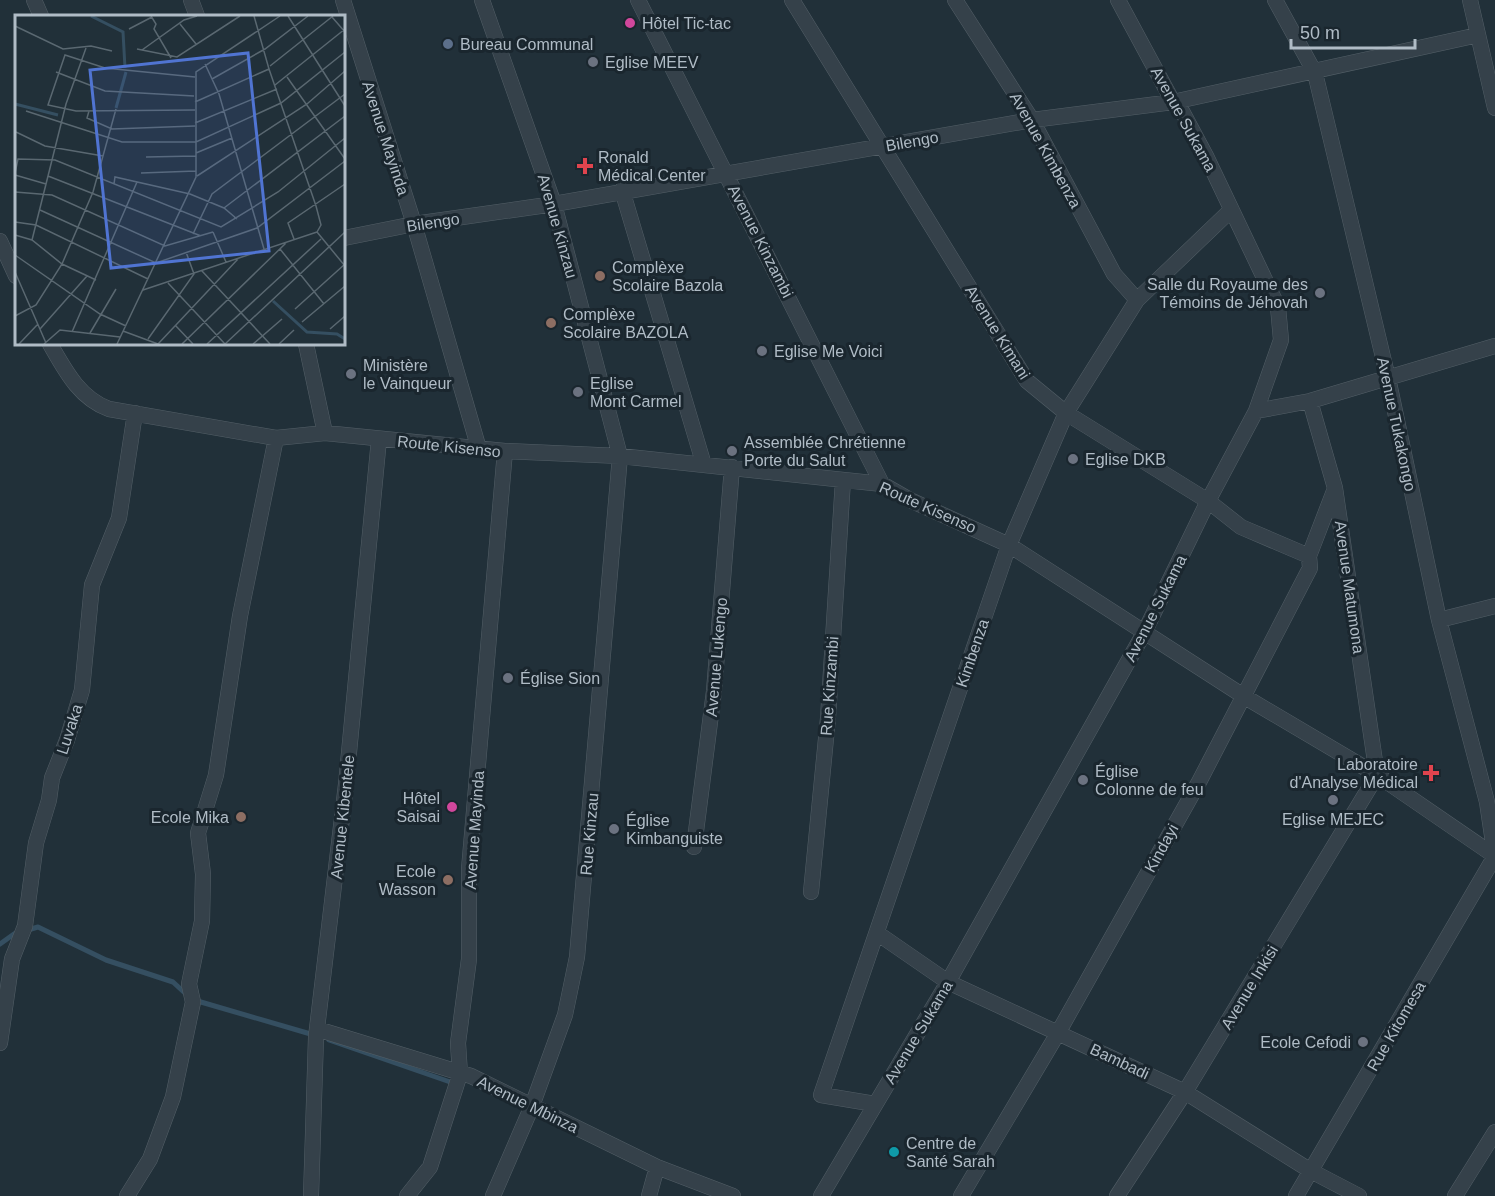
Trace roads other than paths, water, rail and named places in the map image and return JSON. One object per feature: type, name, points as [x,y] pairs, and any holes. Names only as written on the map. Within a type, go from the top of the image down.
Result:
[{"type":"street","points":[[34,0],[41,15]]},
{"type":"street","points":[[191,0],[197,15]]},
{"type":"street","name":"Avenue Mayinda","points":[[343,0],[414,224],[479,449]]},
{"type":"street","name":"Avenue Kinzau","points":[[482,0],[554,204],[620,456]]},
{"type":"street","name":"Avenue Kinzambi","points":[[638,0],[727,172],[882,484]]},
{"type":"street","name":"Avenue Kimani","points":[[792,0],[1027,381],[1066,413],[1208,501],[1241,528],[1309,556]]},
{"type":"street","name":"Avenue Kimbenza","points":[[955,0],[1032,120],[1114,274],[1137,300]]},
{"type":"street","name":"Avenue Sukama","points":[[821,1196],[948,982],[1144,633],[1208,501],[1256,411],[1281,340],[1278,307],[1206,156],[1183,113],[1173,102],[1118,0]]},
{"type":"street","name":"Avenue Tukakongo","points":[[1275,0],[1315,73],[1388,378],[1439,620],[1487,802],[1495,856]]},
{"type":"street","points":[[1470,0],[1495,108]]},
{"type":"street","name":"Bilengo","points":[[345,238],[414,224],[554,204],[622,190],[1032,120],[1173,102],[1315,73],[1478,35]]},
{"type":"street","points":[[622,190],[704,465]]},
{"type":"street","name":"Kimbenza","points":[[875,1104],[821,1095],[1009,545],[1066,413],[1137,300],[1231,210]]},
{"type":"street","points":[[0,241],[15,274]]},
{"type":"street","name":"Route Kisenso","points":[[51,345],[73,383],[98,405],[276,438],[325,433],[479,449],[620,456],[882,484],[910,500],[1009,545],[1245,697],[1377,775],[1495,856]]},
{"type":"street","points":[[306,345],[325,433]]},
{"type":"street","points":[[1256,411],[1310,401],[1495,346]]},
{"type":"street","name":"Avenue Matumona","points":[[1310,401],[1335,488],[1377,775]]},
{"type":"street","name":"Luvaka","points":[[0,1043],[12,959],[25,926],[36,843],[49,800],[52,778],[67,740],[82,690],[92,585],[119,518],[135,413]]},
{"type":"street","points":[[127,1196],[150,1159],[173,1097],[193,1002],[189,984],[202,921],[203,874],[198,832],[216,775],[240,616],[276,438]]},
{"type":"street","name":"Avenue Kibentele","points":[[312,1196],[317,1027],[346,784],[379,439]]},
{"type":"street","name":"Avenue Mayinda","points":[[407,1196],[430,1167],[460,1074],[458,1043],[469,959],[469,869],[505,451]]},
{"type":"street","name":"Rue Kinzau","points":[[493,1196],[532,1106],[565,1016],[577,957],[620,456]]},
{"type":"street","name":"Avenue Lukengo","points":[[694,847],[714,691],[732,467]]},
{"type":"street","name":"Rue Kinzambi","points":[[811,892],[828,718],[843,480]]},
{"type":"street","name":"Kindayi","points":[[961,1196],[1058,1033],[1245,697],[1310,568],[1309,556],[1335,488]]},
{"type":"street","points":[[1439,620],[1495,606]]},
{"type":"street","name":"Avenue Inkisi","points":[[1117,1196],[1185,1092],[1377,775]]},
{"type":"street","name":"Rue Kitomesa","points":[[1296,1196],[1495,856]]},
{"type":"street","name":"Bambadi","points":[[877,933],[948,982],[1185,1092],[1311,1171],[1359,1196]]},
{"type":"street","name":"Avenue Mbinza","points":[[317,1027],[497,1087],[657,1167],[733,1196]]},
{"type":"street","points":[[1455,1196],[1495,1132]]},
{"type":"street","points":[[648,1196],[657,1167]]},
{"type":"waterway","points":[[0,944],[14,934],[38,927],[106,960],[173,982],[186,994]]},
{"type":"waterway","points":[[194,1000],[314,1035]]},
{"type":"waterway","points":[[329,1040],[456,1084]]},
{"type":"place","name":"Hôtel Tic-tac","points":[[630,23]]},
{"type":"place","name":"Bureau Communal","points":[[448,44]]},
{"type":"place","name":"Eglise MEEV","points":[[593,62]]},
{"type":"place","name":"Ronald Médical Center","points":[[585,166]]},
{"type":"place","name":"Complèxe Scolaire Bazola","points":[[600,276]]},
{"type":"place","name":"Salle du Royaume des Témoins de Jéhovah","points":[[1320,293]]},
{"type":"place","name":"Complèxe Scolaire BAZOLA","points":[[551,323]]},
{"type":"place","name":"Eglise Me Voici","points":[[762,351]]},
{"type":"place","name":"Ministère le Vainqueur","points":[[351,374]]},
{"type":"place","name":"Eglise Mont Carmel","points":[[578,392]]},
{"type":"place","name":"Assemblée Chrétienne Porte du Salut","points":[[732,451]]},
{"type":"place","name":"Eglise DKB","points":[[1073,459]]},
{"type":"place","name":"Église Sion","points":[[508,678]]},
{"type":"place","name":"Laboratoire d'Analyse Médical","points":[[1431,773]]},
{"type":"place","name":"Église Colonne de feu","points":[[1083,780]]},
{"type":"place","name":"Eglise MEJEC","points":[[1333,800]]},
{"type":"place","name":"Hôtel Saisai","points":[[452,807]]},
{"type":"place","name":"Ecole Mika","points":[[241,817]]},
{"type":"place","name":"Église Kimbanguiste","points":[[614,829]]},
{"type":"place","name":"Ecole Wasson","points":[[448,880]]},
{"type":"place","name":"Ecole Cefodi","points":[[1363,1042]]},
{"type":"place","name":"Centre de Santé Sarah","points":[[894,1152]]}]
